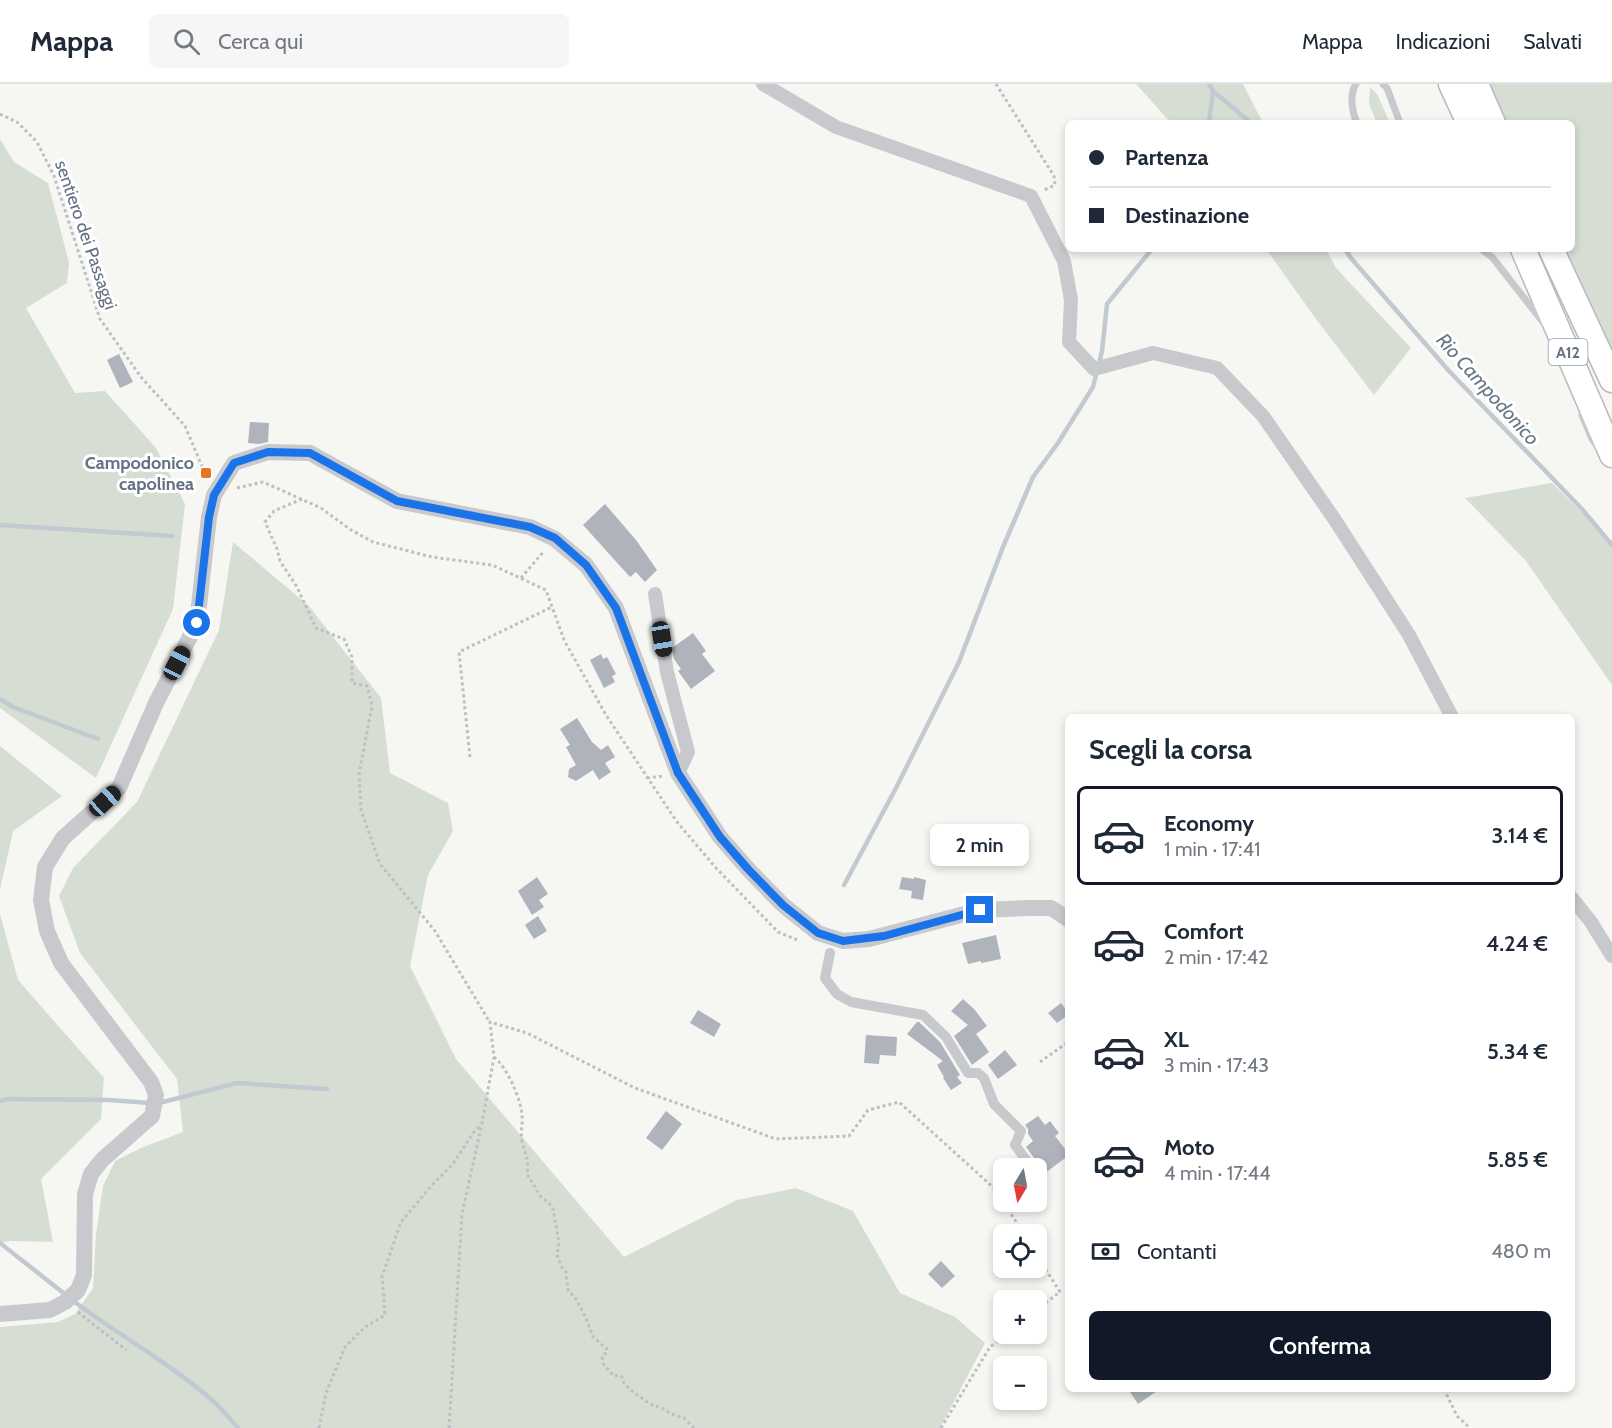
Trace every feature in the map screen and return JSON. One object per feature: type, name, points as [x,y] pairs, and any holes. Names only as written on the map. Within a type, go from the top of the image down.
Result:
[{"type":"highway","points":[[1451,84],[1468,120]]},
{"type":"highway","points":[[1476,84],[1492,120]]},
{"type":"highway","name":"A12","points":[[1525,252],[1605,452]]},
{"type":"highway","name":"A12","points":[[1552,252],[1612,380]]},
{"type":"street","points":[[764,84],[836,127],[1031,196],[1064,261],[1071,300],[1069,342],[1094,369],[1153,353],[1217,368],[1263,416],[1335,520],[1409,634],[1450,714]]},
{"type":"street","points":[[0,1314],[50,1310],[65,1302],[78,1290],[84,1275],[85,1194],[91,1174],[102,1160],[152,1116],[156,1095],[151,1082],[61,963],[47,931],[41,900],[45,867],[63,838],[119,789],[156,703],[197,623],[209,517],[214,495],[234,463],[268,452],[310,453],[397,501],[530,527],[555,538],[586,565],[616,608],[678,773],[720,837],[783,905],[818,933],[843,941],[869,939],[980,910],[1051,909],[1065,917]]},
{"type":"street","points":[[655,594],[667,672],[688,752],[678,773]]},
{"type":"street","points":[[1575,902],[1591,922],[1612,956]]},
{"type":"street","points":[[830,953],[825,978],[837,994],[851,1002],[923,1016],[946,1037],[968,1073],[978,1072],[984,1078],[994,1104],[1022,1131],[1015,1144],[1025,1158]]},
{"type":"lane","points":[[1356,84],[1353,88],[1352,112],[1356,120]]},
{"type":"lane","points":[[1383,84],[1387,88],[1399,120]]},
{"type":"lane","points":[[1485,252],[1492,257],[1542,319],[1546,330]]},
{"type":"lane","points":[[1578,406],[1592,438],[1605,452]]},
{"type":"path","points":[[996,84],[1054,176],[1055,185],[1031,196]]},
{"type":"path","name":"sentiero dei Passaggi","points":[[0,114],[17,122],[37,142],[54,176],[100,318],[141,377],[185,426],[214,495]]},
{"type":"path","points":[[214,495],[263,482],[321,508],[351,530],[373,542],[432,557],[492,565],[546,591],[564,640],[606,715],[677,822],[716,868],[778,932],[830,953]]},
{"type":"path","points":[[302,500],[274,511],[265,522],[277,549],[279,561],[297,587],[316,627],[344,639],[352,657],[352,683],[367,686],[372,705],[359,774],[361,810],[380,864],[435,931],[490,1022],[494,1058],[462,1214],[449,1428]]},
{"type":"path","points":[[521,579],[555,538]]},
{"type":"path","points":[[470,757],[459,652],[552,607]]},
{"type":"path","points":[[490,1022],[527,1033],[635,1088],[776,1139],[849,1136],[868,1110],[899,1102],[993,1187]]},
{"type":"path","points":[[1040,1062],[1065,1044]]},
{"type":"path","points":[[494,1058],[501,1063],[518,1097],[522,1117],[520,1128],[522,1141],[529,1162],[527,1174],[541,1197],[553,1209],[559,1243],[557,1255],[566,1272],[568,1290],[576,1299],[593,1337],[607,1349],[602,1357],[604,1365],[614,1376],[619,1374],[632,1391],[650,1404],[684,1418],[694,1428]]},
{"type":"path","points":[[319,1428],[326,1393],[345,1347],[365,1327],[385,1315],[382,1277],[401,1222],[453,1164],[482,1123]]},
{"type":"path","points":[[1047,1271],[1060,1292],[1047,1302]]},
{"type":"path","points":[[65,1302],[126,1350]]},
{"type":"path","points":[[942,1428],[994,1344]]},
{"type":"path","points":[[1445,1392],[1457,1416],[1470,1428]]},
{"type":"shaded area","points":[[1136,84],[1243,84],[1261,120],[1168,120]]},
{"type":"shaded area","points":[[1489,84],[1612,84],[1612,351],[1561,252],[1575,252],[1575,120],[1504,120]]},
{"type":"shaded area","points":[[1370,87],[1377,94],[1389,120],[1376,120],[1369,104]]},
{"type":"shaded area","points":[[0,139],[14,162],[48,183],[69,262],[67,283],[26,308],[75,393],[105,391],[156,448],[185,504],[173,609],[96,778],[0,708]]},
{"type":"shaded area","points":[[1268,252],[1328,252],[1336,268],[1411,348],[1374,395]]},
{"type":"shaded area","points":[[1552,483],[1612,542],[1612,685],[1526,561],[1465,498]]},
{"type":"shaded area","points":[[233,542],[308,605],[381,698],[390,773],[448,803],[453,831],[428,875],[410,966],[456,1059],[624,1257],[737,1200],[796,1188],[853,1211],[900,1293],[955,1317],[985,1343],[940,1428],[0,1428],[0,1327],[58,1322],[75,1314],[93,1288],[96,1234],[103,1186],[115,1161],[183,1132],[177,1079],[80,953],[59,896],[73,868],[137,802],[219,630]]},
{"type":"shaded area","points":[[0,746],[62,796],[13,831],[0,890]]},
{"type":"shaded area","points":[[0,914],[18,980],[104,1078],[101,1119],[41,1179],[53,1242],[10,1241],[0,1243]]},
{"type":"building","points":[[119,354],[133,382],[120,388],[107,360]]},
{"type":"building","points":[[250,422],[269,423],[268,442],[248,443]]},
{"type":"building","points":[[605,504],[636,540],[657,570],[645,582],[636,572],[630,577],[583,525]]},
{"type":"building","points":[[693,633],[706,651],[702,654],[715,671],[691,689],[678,671],[681,669],[674,659],[672,648]]},
{"type":"building","points":[[601,654],[603,659],[607,657],[616,674],[612,676],[615,682],[604,688],[590,660]]},
{"type":"building","points":[[577,718],[592,742],[601,750],[608,745],[615,757],[605,763],[611,772],[599,780],[593,770],[576,781],[568,777],[569,769],[576,765],[566,747],[570,745],[560,729]]},
{"type":"building","points":[[537,877],[548,894],[539,900],[544,907],[532,915],[518,891]]},
{"type":"building","points":[[902,877],[926,880],[923,900],[911,898],[912,891],[899,889]]},
{"type":"building","points":[[538,916],[547,931],[534,939],[525,925]]},
{"type":"building","points":[[996,935],[1001,959],[968,964],[962,943]]},
{"type":"building","points":[[963,999],[987,1026],[976,1034],[989,1052],[972,1065],[954,1036],[968,1025],[951,1011]]},
{"type":"building","points":[[1061,1003],[1065,1008],[1065,1017],[1057,1023],[1048,1013]]},
{"type":"building","points":[[698,1010],[721,1024],[714,1037],[690,1023]]},
{"type":"building","points":[[917,1022],[940,1042],[960,1075],[957,1077],[962,1083],[951,1090],[937,1065],[943,1061],[907,1034]]},
{"type":"building","points":[[866,1035],[897,1037],[896,1056],[880,1055],[879,1064],[864,1063]]},
{"type":"building","points":[[1005,1050],[1017,1065],[998,1079],[988,1065]]},
{"type":"building","points":[[666,1111],[682,1124],[662,1150],[646,1138]]},
{"type":"building","points":[[1038,1116],[1045,1125],[1050,1121],[1059,1133],[1055,1136],[1065,1149],[1065,1158],[1047,1172],[1047,1158],[1034,1158],[1026,1147],[1033,1141],[1028,1134],[1025,1125]]},
{"type":"building","points":[[941,1261],[955,1276],[942,1288],[928,1274]]},
{"type":"building","points":[[1130,1392],[1156,1392],[1138,1404]]},
{"type":"waterway","name":"Rio Campodonico","points":[[1209,84],[1213,91],[1247,120]]},
{"type":"waterway","points":[[1209,120],[1213,91]]},
{"type":"waterway","points":[[844,885],[959,662],[1003,547],[1033,477],[1058,443],[1093,387],[1102,351],[1107,304],[1150,252]]},
{"type":"waterway","name":"Rio Campodonico","points":[[1347,252],[1449,371],[1582,509],[1612,545]]},
{"type":"waterway","points":[[0,525],[172,536]]},
{"type":"waterway","points":[[0,699],[13,707],[98,739]]},
{"type":"waterway","points":[[159,1103],[237,1083],[327,1089]]},
{"type":"waterway","points":[[0,1101],[9,1099],[109,1100],[150,1103]]},
{"type":"waterway","points":[[0,1243],[66,1295]]},
{"type":"waterway","points":[[72,1300],[196,1387],[216,1404],[238,1428]]},
{"type":"place","name":"Campodonico capolinea","points":[[206,473]]},
{"type":"route","points":[[197,623],[209,517],[214,495],[234,463],[268,452],[310,453],[397,501],[530,527],[555,538],[586,565],[616,608],[678,773],[720,837],[783,905],[818,933],[843,941],[884,936],[980,910]]}]
